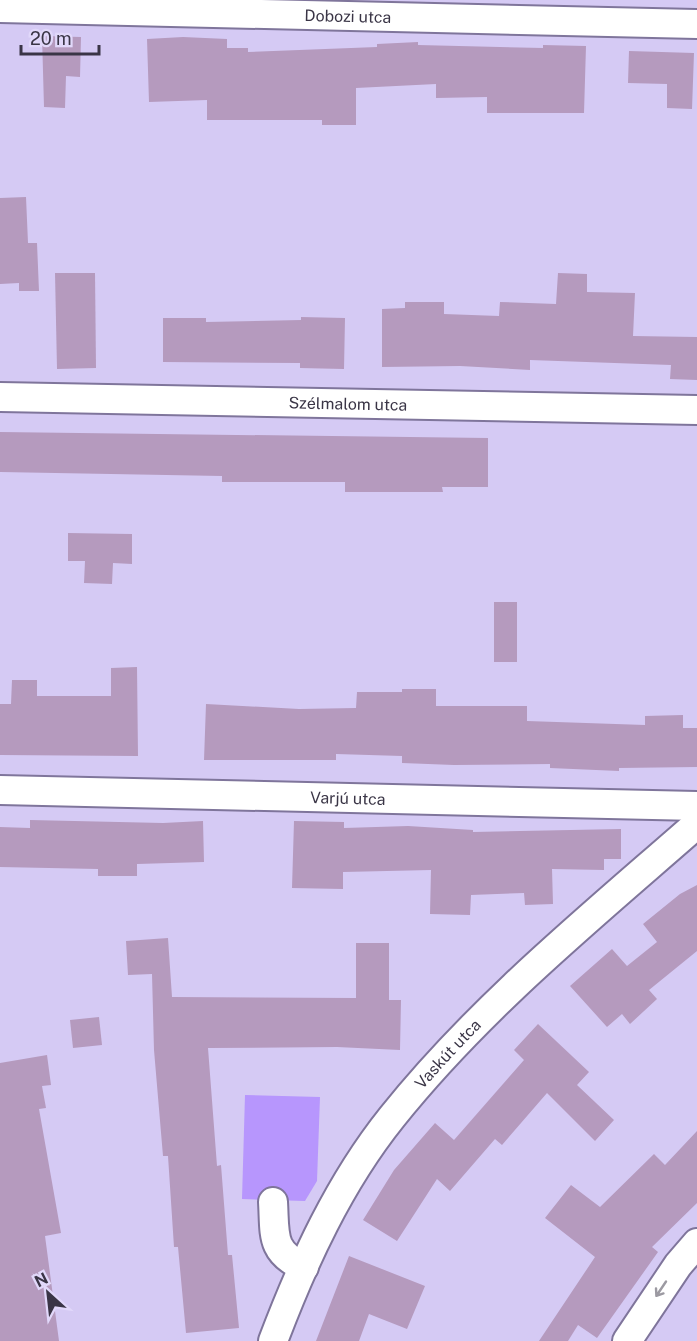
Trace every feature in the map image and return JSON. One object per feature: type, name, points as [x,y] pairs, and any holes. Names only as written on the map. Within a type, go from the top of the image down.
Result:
[{"type":"street","name":"Dobozi utca","points":[[0,8],[697,24]]},
{"type":"street","name":"Szélmalom utca","points":[[0,397],[697,410]]},
{"type":"street","name":"Varjú utca","points":[[0,790],[697,806]]},
{"type":"street","name":"Vaskút utca","points":[[273,1341],[318,1233],[363,1158],[391,1118],[429,1073],[541,961],[697,824]]},
{"type":"street","points":[[273,1202],[277,1246],[288,1260],[304,1267]]},
{"type":"street","points":[[627,1341],[678,1265],[697,1243]]},
{"type":"shaded area","points":[[245,1095],[320,1097],[317,1181],[305,1201],[242,1199]]},
{"type":"building","points":[[42,36],[81,37],[80,77],[66,76],[65,108],[44,107]]},
{"type":"building","points":[[183,37],[227,39],[227,48],[248,48],[248,52],[377,47],[377,44],[418,42],[418,45],[543,48],[543,45],[586,46],[584,113],[487,113],[487,97],[436,98],[436,84],[356,88],[356,125],[322,125],[322,120],[207,120],[207,100],[149,102],[147,39]]},
{"type":"building","points":[[629,51],[694,53],[692,109],[667,108],[667,84],[628,83]]},
{"type":"building","points":[[26,197],[28,243],[37,243],[39,291],[19,291],[19,283],[0,284],[0,198]]},
{"type":"building","points":[[55,273],[95,273],[96,368],[57,369]]},
{"type":"building","points":[[558,273],[587,274],[587,292],[635,293],[633,336],[697,337],[697,380],[670,379],[671,365],[530,360],[530,370],[460,366],[382,367],[382,309],[405,308],[405,302],[444,302],[444,314],[499,316],[500,302],[556,304]]},
{"type":"building","points":[[301,317],[345,318],[344,369],[300,368],[300,363],[163,362],[163,318],[206,318],[206,322],[301,320]]},
{"type":"building","points":[[0,432],[488,438],[488,487],[442,487],[443,492],[345,492],[345,482],[222,482],[222,476],[0,472]]},
{"type":"building","points":[[68,533],[132,534],[132,564],[113,563],[112,584],[84,583],[85,561],[68,561]]},
{"type":"building","points":[[494,602],[517,602],[517,662],[494,662]]},
{"type":"building","points":[[137,667],[138,756],[0,755],[0,704],[11,704],[12,680],[37,680],[37,696],[111,696],[111,668]]},
{"type":"building","points":[[402,689],[436,689],[436,706],[527,706],[527,721],[645,725],[645,716],[683,715],[683,728],[697,728],[697,767],[619,768],[619,771],[550,768],[550,764],[402,763],[402,756],[336,754],[336,760],[204,760],[206,704],[299,709],[356,708],[357,692],[402,692]]},
{"type":"building","points":[[30,820],[163,823],[203,821],[204,862],[137,864],[137,876],[98,876],[98,869],[0,867],[0,827],[30,828]]},
{"type":"building","points":[[294,821],[344,822],[344,828],[408,826],[473,830],[473,832],[621,829],[621,859],[604,859],[604,870],[552,869],[553,904],[525,905],[524,893],[471,895],[470,915],[430,914],[431,870],[343,872],[343,889],[292,888]]},
{"type":"building","points":[[697,885],[697,951],[649,990],[657,999],[630,1024],[622,1014],[607,1027],[570,986],[612,949],[627,966],[657,942],[643,924],[680,894]]},
{"type":"building","points":[[168,938],[172,997],[356,998],[356,943],[389,943],[389,1000],[401,1000],[400,1050],[337,1047],[208,1048],[217,1166],[221,1165],[228,1255],[232,1255],[239,1328],[186,1333],[178,1247],[174,1247],[168,1156],[163,1156],[154,1050],[152,974],[128,975],[126,941]]},
{"type":"building","points":[[99,1017],[102,1045],[73,1048],[70,1020]]},
{"type":"building","points":[[538,1024],[589,1072],[577,1085],[614,1120],[595,1141],[547,1093],[502,1145],[495,1139],[450,1191],[437,1179],[397,1241],[363,1220],[394,1170],[435,1123],[454,1140],[524,1060],[514,1050]]},
{"type":"building","points":[[47,1055],[51,1085],[42,1086],[46,1108],[39,1109],[61,1233],[45,1236],[59,1341],[0,1341],[0,1063]]},
{"type":"building","points":[[697,1131],[697,1203],[652,1247],[658,1252],[597,1338],[578,1325],[568,1341],[539,1341],[595,1257],[545,1218],[571,1185],[600,1207],[654,1154],[665,1165]]},
{"type":"building","points":[[349,1256],[425,1286],[407,1329],[369,1314],[359,1341],[316,1341]]}]
